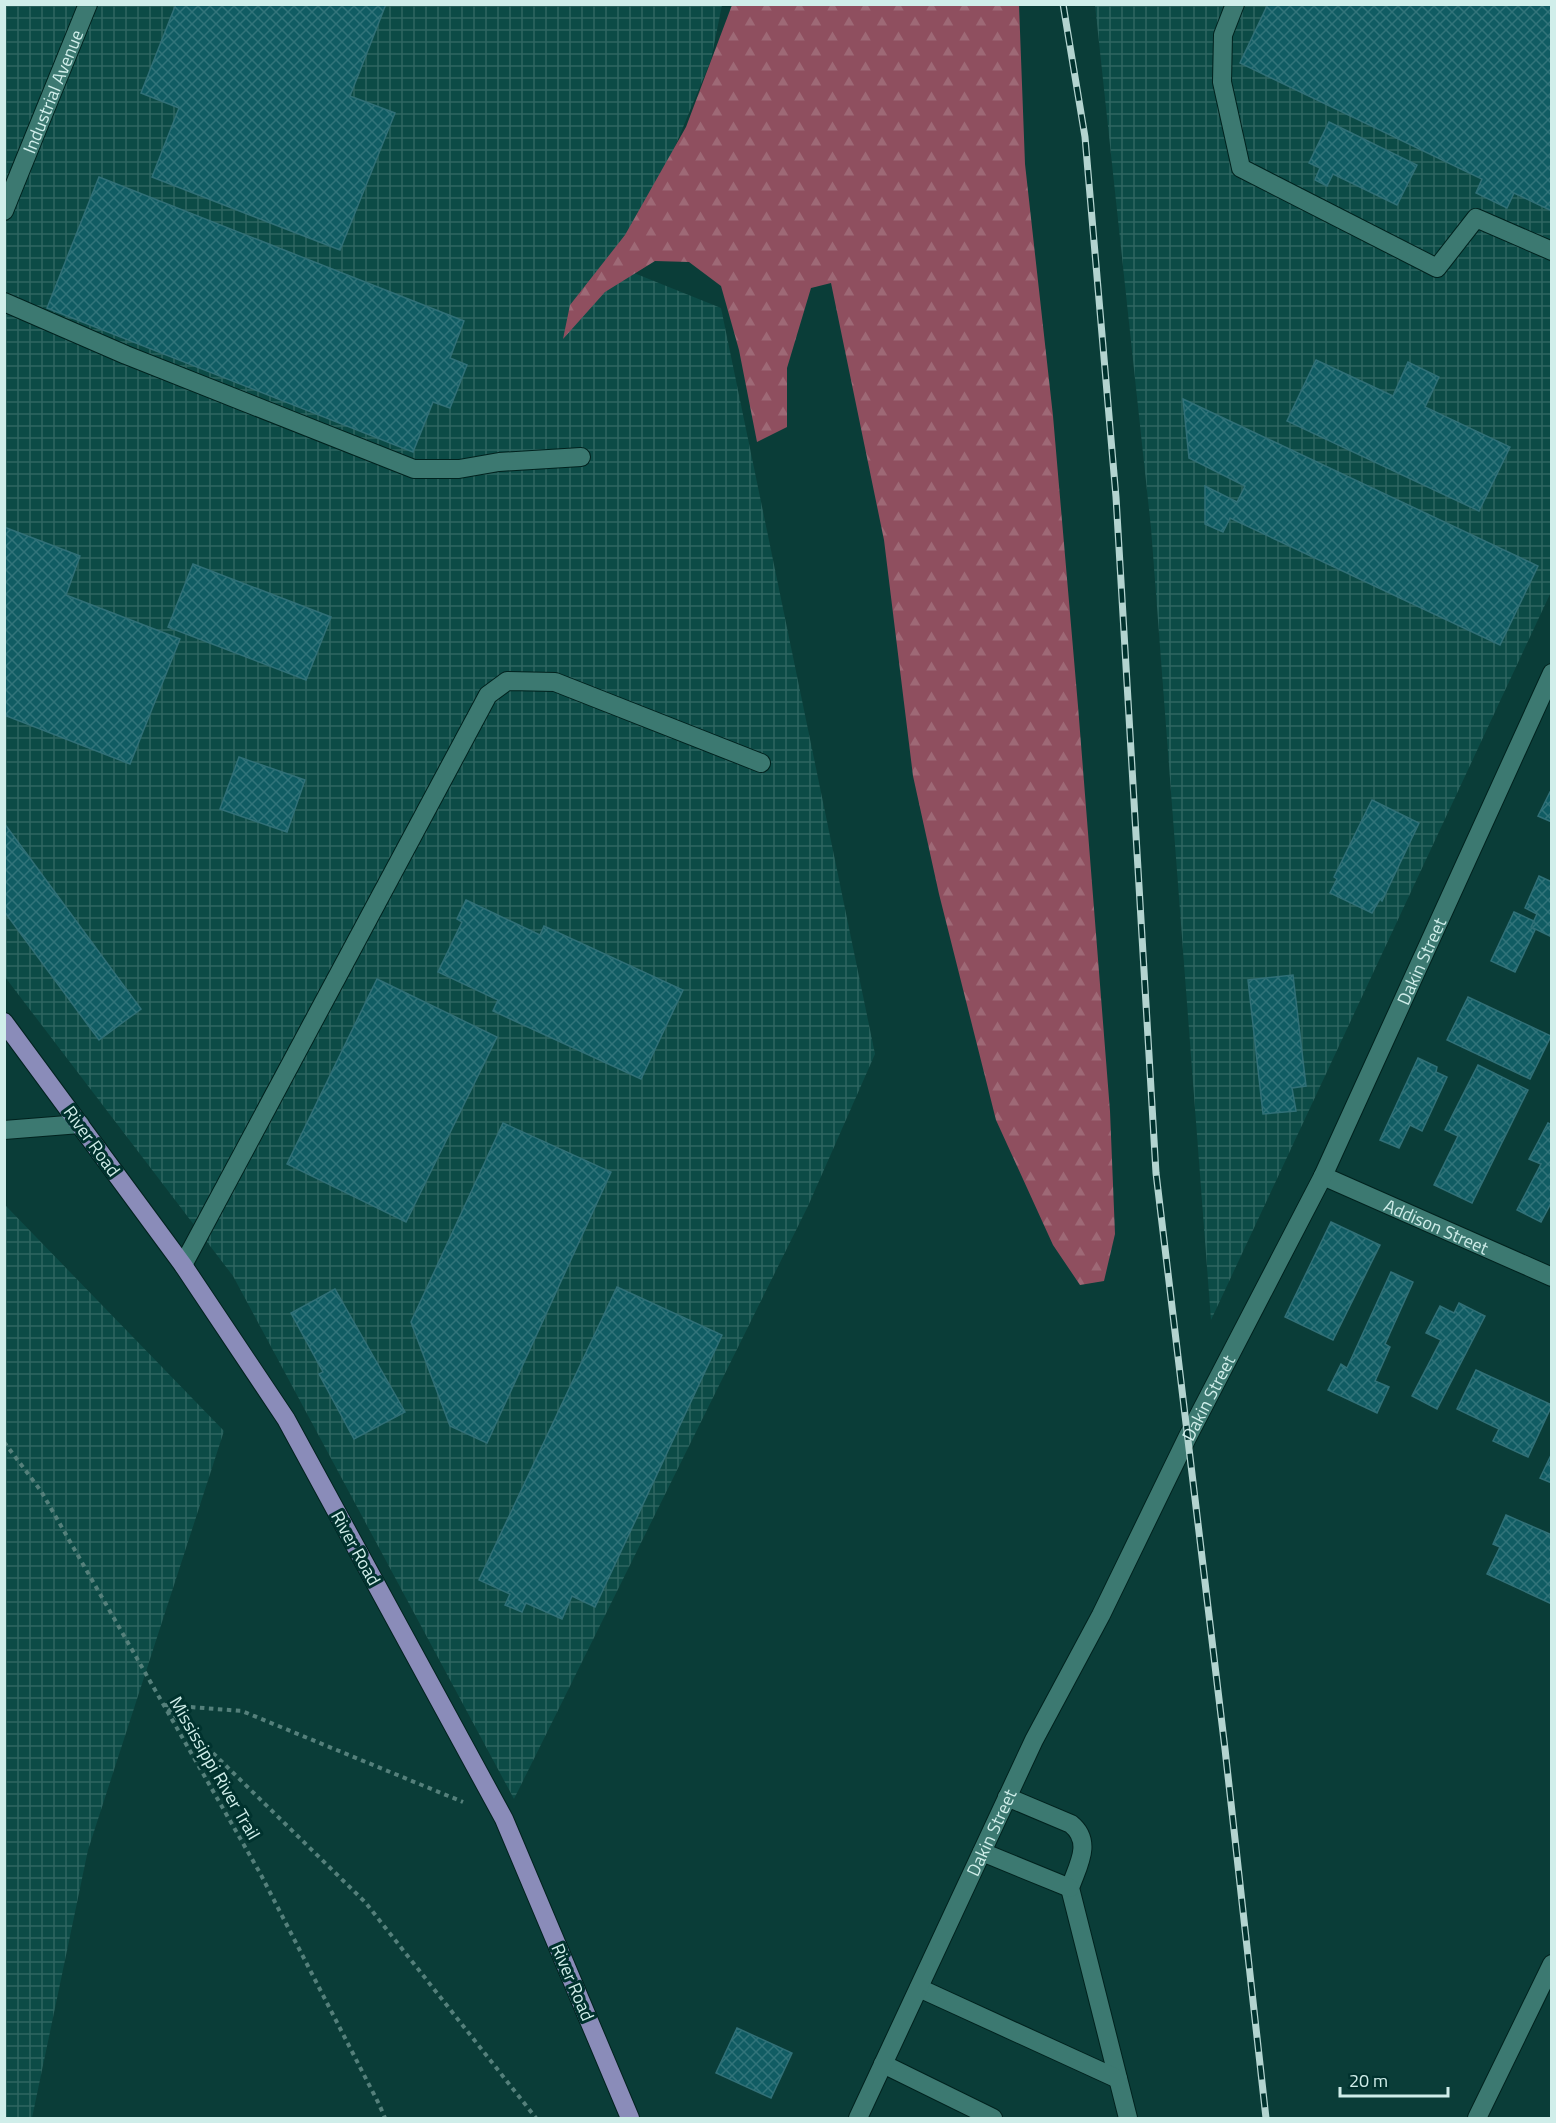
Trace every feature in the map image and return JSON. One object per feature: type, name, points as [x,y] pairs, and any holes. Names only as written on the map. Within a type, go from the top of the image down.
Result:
[{"type":"main road","name":"River Road","points":[[4,1022],[183,1265],[286,1419],[504,1819],[630,2118]]},
{"type":"street","name":"Industrial Avenue","points":[[4,211],[88,4]]},
{"type":"street","points":[[1235,4],[1223,35],[1222,82],[1241,168],[1437,268],[1476,218],[1551,250]]},
{"type":"street","points":[[4,302],[126,355],[414,469],[459,469],[499,462],[581,457]]},
{"type":"street","name":"Dakin Street","points":[[858,2118],[1034,1740],[1101,1615],[1187,1438],[1323,1176],[1551,673]]},
{"type":"street","points":[[183,1265],[488,695],[507,681],[555,682],[761,763]]},
{"type":"street","points":[[4,1130],[80,1124]]},
{"type":"street","name":"Addison Street","points":[[1323,1176],[1551,1277]]},
{"type":"street","points":[[1007,1797],[1071,1824],[1080,1831],[1083,1841],[1082,1852],[1070,1888],[1128,2118]]},
{"type":"street","points":[[982,1852],[1070,1888]]},
{"type":"street","points":[[1477,2118],[1551,1966]]},
{"type":"street","points":[[919,1988],[1118,2079]]},
{"type":"street","points":[[883,2064],[993,2118]]},
{"type":"path","name":"Mississippi River Trail","points":[[4,1442],[41,1491],[260,1873],[385,2118]]},
{"type":"path","points":[[164,1705],[242,1711],[504,1819]]},
{"type":"path","points":[[164,1705],[365,1902],[536,2118]]},
{"type":"shaded area","points":[[5,5],[722,5],[711,60],[624,269],[721,308],[875,1054],[808,1206],[514,1799],[233,1276],[5,977]]},
{"type":"shaded area","points":[[1095,5],[1551,5],[1551,592],[1211,1320],[1151,528]]},
{"type":"shaded area","points":[[5,1205],[224,1431],[88,1850],[32,2118],[4,2118]]},
{"type":"green space","points":[[732,5],[1019,5],[1025,164],[1053,416],[1110,1111],[1115,1234],[1104,1281],[1080,1285],[1053,1245],[996,1120],[939,894],[913,776],[884,540],[831,283],[811,288],[787,368],[787,427],[757,442],[739,350],[721,286],[689,262],[655,261],[605,292],[563,339],[570,305],[625,235],[686,127]]},
{"type":"building","points":[[176,4],[386,4],[350,96],[395,113],[340,250],[152,177],[179,108],[141,93]]},
{"type":"building","points":[[1268,4],[1552,4],[1552,211],[1514,193],[1507,208],[1476,193],[1482,179],[1240,63]]},
{"type":"building","points":[[1329,122],[1417,165],[1397,205],[1333,174],[1327,186],[1315,180],[1320,168],[1309,163]]},
{"type":"building","points":[[99,177],[464,321],[450,358],[467,365],[450,408],[433,402],[413,452],[47,308]]},
{"type":"building","points":[[1316,360],[1393,396],[1408,362],[1439,377],[1425,407],[1510,447],[1479,511],[1287,421]]},
{"type":"building","points":[[1183,399],[1538,566],[1500,645],[1230,518],[1223,532],[1205,524],[1205,486],[1237,502],[1245,486],[1189,458]]},
{"type":"building","points":[[4,527],[80,556],[66,595],[180,639],[130,764],[4,715]]},
{"type":"building","points":[[193,564],[331,617],[306,680],[168,627]]},
{"type":"building","points":[[239,757],[305,780],[287,832],[220,809]]},
{"type":"building","points":[[1550,792],[1552,793],[1552,822],[1538,816]]},
{"type":"building","points":[[1372,800],[1419,823],[1382,901],[1380,899],[1372,913],[1330,893],[1337,879],[1334,877]]},
{"type":"building","points":[[4,823],[141,1009],[99,1040],[4,911]]},
{"type":"building","points":[[1539,876],[1552,882],[1552,937],[1531,927],[1537,914],[1525,908]]},
{"type":"building","points":[[466,900],[540,935],[544,926],[683,990],[641,1079],[493,1011],[498,1000],[438,972],[462,922],[457,919]]},
{"type":"building","points":[[1514,912],[1534,921],[1531,927],[1535,930],[1515,972],[1491,961]]},
{"type":"building","points":[[1293,975],[1306,1086],[1292,1088],[1296,1111],[1263,1114],[1248,980]]},
{"type":"building","points":[[377,979],[497,1037],[406,1222],[287,1164]]},
{"type":"building","points":[[1468,997],[1551,1036],[1530,1079],[1447,1040]]},
{"type":"building","points":[[1418,1058],[1437,1067],[1436,1072],[1447,1077],[1422,1131],[1410,1125],[1399,1148],[1380,1140]]},
{"type":"building","points":[[1478,1065],[1528,1090],[1472,1203],[1434,1185],[1458,1136],[1445,1130]]},
{"type":"building","points":[[503,1123],[611,1172],[487,1443],[450,1426],[411,1322]]},
{"type":"building","points":[[1548,1123],[1552,1125],[1552,1201],[1541,1222],[1517,1210],[1541,1164],[1529,1159]]},
{"type":"building","points":[[1331,1222],[1380,1245],[1333,1340],[1285,1317]]},
{"type":"building","points":[[1391,1272],[1413,1282],[1385,1344],[1390,1347],[1375,1381],[1389,1387],[1377,1413],[1328,1390],[1341,1364],[1347,1368]]},
{"type":"building","points":[[617,1287],[722,1335],[595,1607],[572,1596],[562,1619],[526,1603],[522,1612],[505,1605],[510,1594],[479,1580]]},
{"type":"building","points":[[335,1289],[405,1412],[354,1439],[319,1374],[323,1372],[291,1313]]},
{"type":"building","points":[[1459,1303],[1485,1316],[1437,1409],[1412,1396],[1441,1340],[1426,1333],[1440,1306],[1454,1313]]},
{"type":"building","points":[[1476,1370],[1552,1405],[1528,1457],[1493,1441],[1499,1429],[1457,1409]]},
{"type":"building","points":[[1552,1453],[1552,1483],[1540,1478]]},
{"type":"building","points":[[1506,1515],[1552,1535],[1552,1604],[1487,1574],[1500,1547],[1493,1544]]},
{"type":"building","points":[[737,2028],[792,2053],[771,2098],[716,2073]]},
{"type":"railway","points":[[1063,4],[1085,137],[1116,497],[1156,1173],[1225,1749],[1266,2118]]}]
